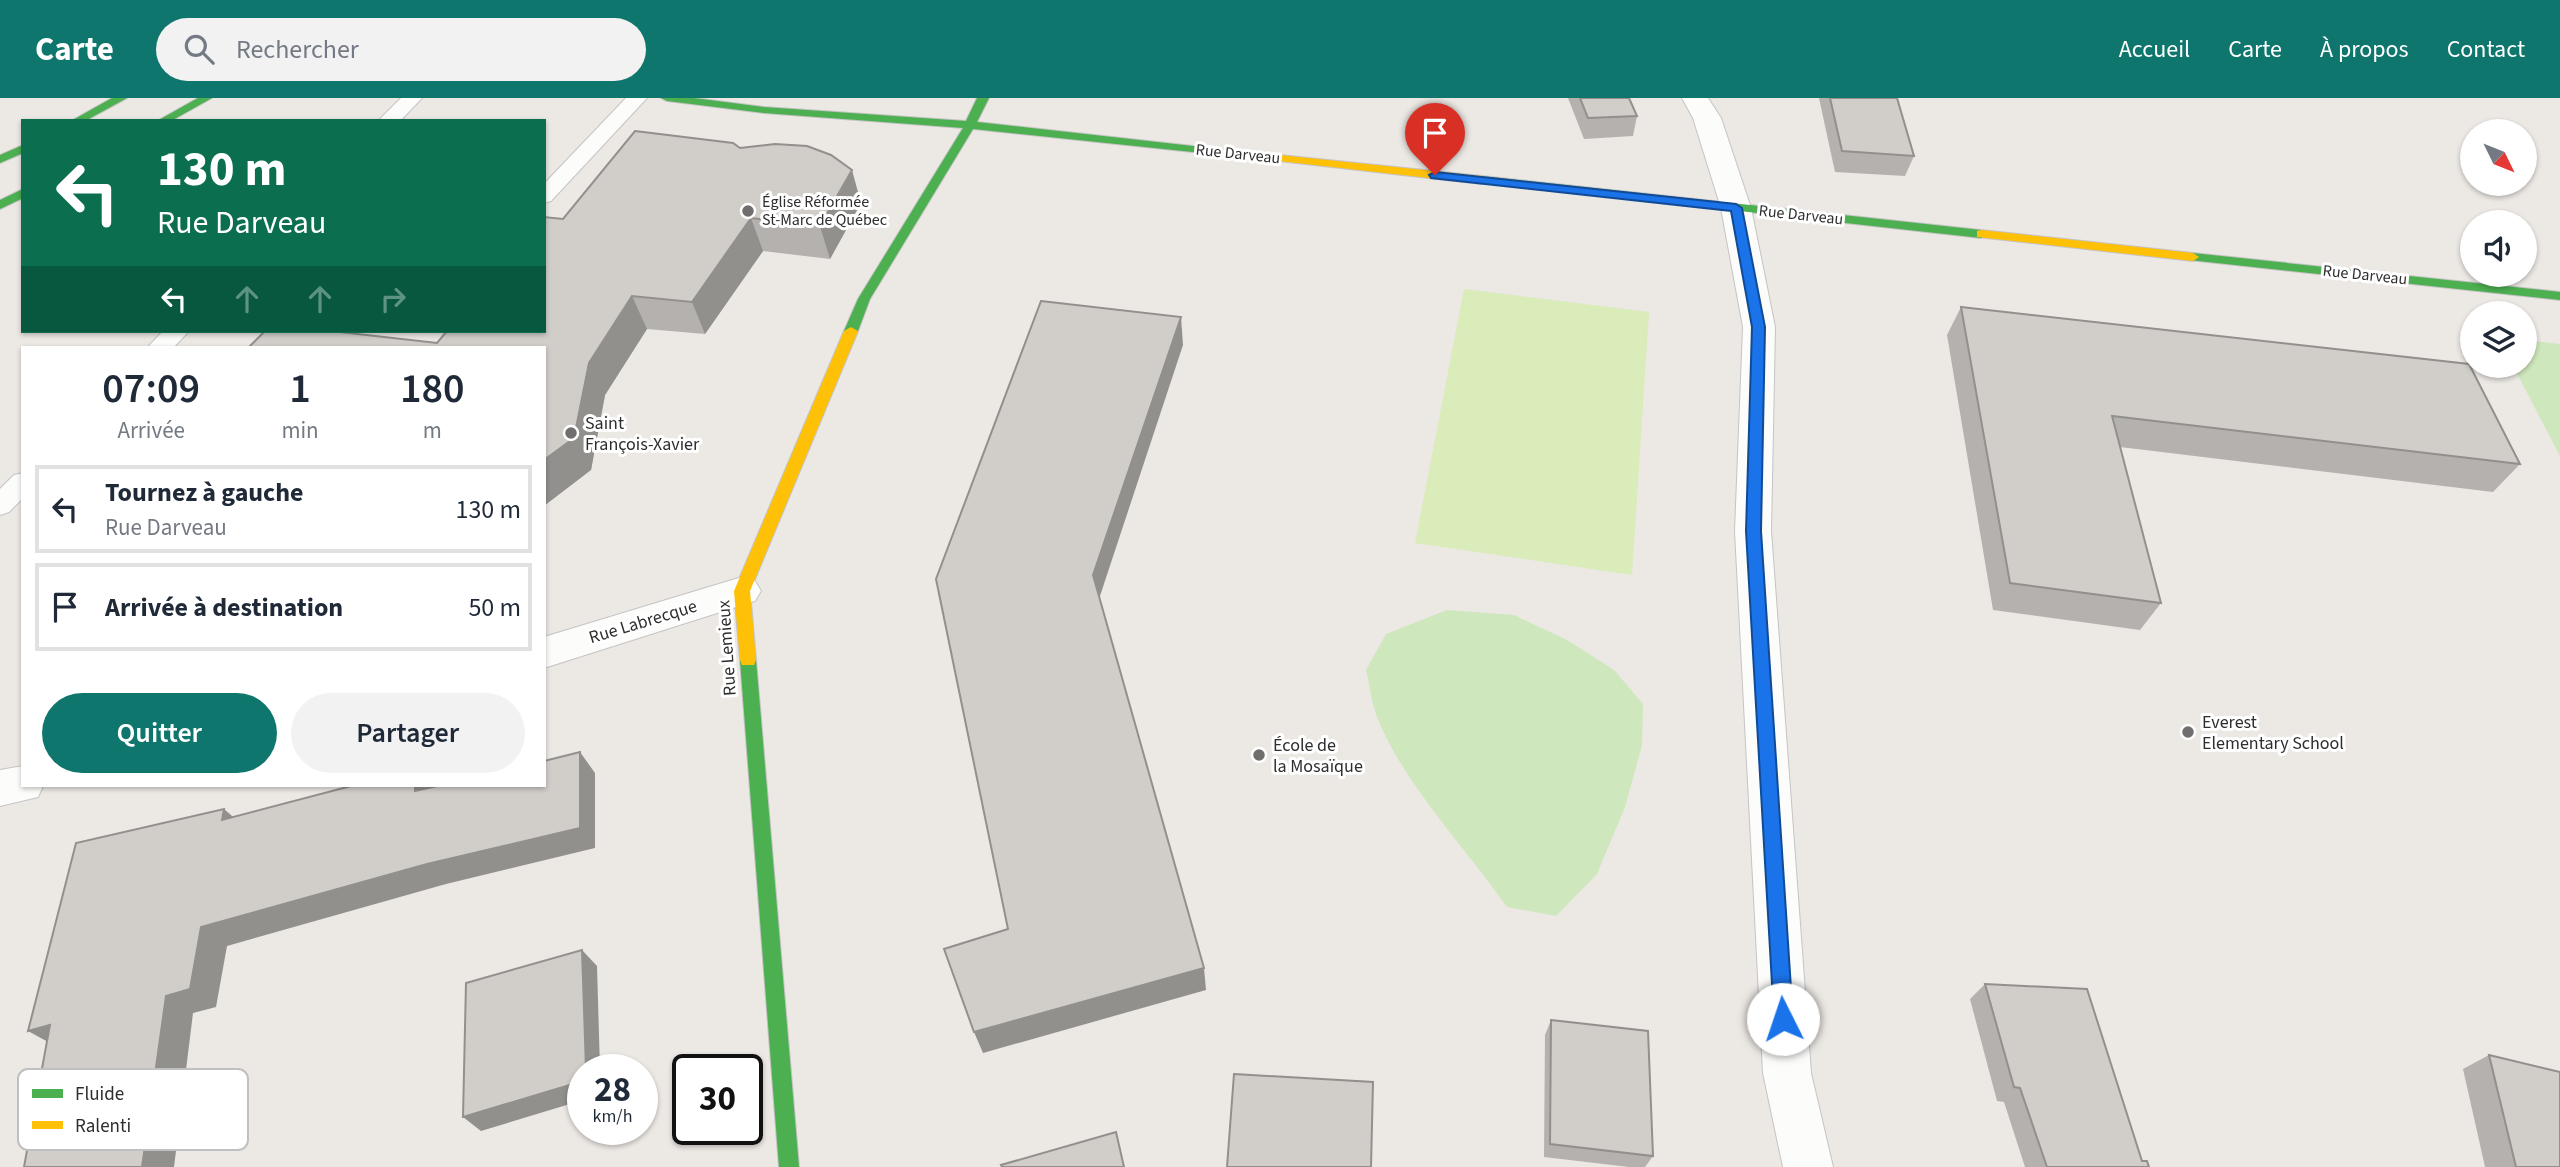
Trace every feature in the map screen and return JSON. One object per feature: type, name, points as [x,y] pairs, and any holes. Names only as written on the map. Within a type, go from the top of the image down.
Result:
[{"type":"street","points":[[80,119],[121,98]]},
{"type":"street","points":[[166,119],[206,98]]},
{"type":"street","name":"Rue Darveau","points":[[667,98],[764,110],[970,125],[2560,296]]},
{"type":"street","name":"Rue Lemieux","points":[[789,1167],[742,591],[864,299],[970,125],[983,98]]},
{"type":"street","points":[[1695,98],[1707,118],[1736,208],[1759,327],[1754,531],[1787,1073],[1808,1167]]},
{"type":"street","points":[[0,160],[21,149]]},
{"type":"street","points":[[0,205],[21,194]]},
{"type":"street","name":"Rue Labrecque","points":[[546,652],[742,591]]},
{"type":"street","points":[[0,788],[21,784]]},
{"type":"lane","points":[[390,119],[412,98]]},
{"type":"lane","points":[[546,195],[637,98]]},
{"type":"lane","points":[[161,346],[175,333]]},
{"type":"lane","points":[[0,505],[21,484]]},
{"type":"green space","points":[[1464,289],[1649,312],[1632,575],[1415,543]]},
{"type":"green space","points":[[2537,341],[2560,344],[2560,456],[2519,378],[2537,378]]},
{"type":"green space","points":[[1447,610],[1514,615],[1567,640],[1614,670],[1643,704],[1642,745],[1625,807],[1597,874],[1556,916],[1507,907],[1405,771],[1377,716],[1366,670],[1386,634]]},
{"type":"building","points":[[1580,98],[1629,98],[1637,116],[1588,118]]},
{"type":"building","points":[[1830,98],[1897,98],[1914,156],[1842,151]]},
{"type":"building","points":[[635,131],[733,143],[740,148],[775,144],[807,146],[831,155],[852,170],[820,226],[751,218],[692,302],[632,296],[589,363],[574,438],[546,459],[546,346],[250,346],[263,333],[349,333],[437,343],[445,333],[546,333],[546,217],[563,219]]},
{"type":"building","points":[[1041,301],[1181,317],[1093,575],[1204,968],[974,1032],[944,949],[1008,929],[936,579]]},
{"type":"building","points":[[1961,307],[2460,363],[2460,378],[2476,378],[2520,464],[2112,416],[2161,603],[2010,583]]},
{"type":"building","points":[[580,752],[580,828],[427,864],[201,927],[190,989],[166,996],[156,1069],[42,1069],[50,1025],[28,1031],[76,843],[224,809],[222,820],[347,787],[415,787],[415,791],[433,787],[546,787],[546,760]]},
{"type":"building","points":[[582,950],[585,1054],[567,1054],[567,1086],[463,1117],[466,983]]},
{"type":"building","points":[[1985,984],[2087,989],[2142,1161],[2147,1161],[2149,1167],[2047,1167],[2020,1088],[2014,1087]]},
{"type":"building","points":[[1551,1020],[1648,1031],[1653,1156],[1550,1144]]},
{"type":"building","points":[[2489,1055],[2560,1072],[2560,1167],[2516,1167]]},
{"type":"building","points":[[1234,1074],[1373,1082],[1371,1167],[1227,1167]]},
{"type":"building","points":[[1116,1132],[1124,1167],[1001,1165]]},
{"type":"building","points":[[27,1150],[144,1150],[142,1167],[24,1167]]},
{"type":"traffic: fast","points":[[80,119],[121,98]]},
{"type":"traffic: fast","points":[[166,119],[206,98]]},
{"type":"traffic: fast","points":[[667,98],[764,110],[970,125],[1202,150]]},
{"type":"traffic: fast","points":[[851,331],[864,299],[970,125],[983,98]]},
{"type":"traffic: fast","points":[[0,160],[21,149]]},
{"type":"traffic: fast","points":[[1482,180],[1981,234]]},
{"type":"traffic: fast","points":[[0,205],[21,194]]},
{"type":"traffic: fast","points":[[2193,257],[2560,296]]},
{"type":"traffic: fast","points":[[748,660],[789,1167]]},
{"type":"traffic: slow","points":[[1202,150],[1482,180]]},
{"type":"traffic: slow","points":[[1981,234],[2193,257]]},
{"type":"traffic: slow","points":[[748,660],[742,591],[851,331]]},
{"type":"place","name":"Église Réformée St-Marc de Québec","points":[[748,211]]},
{"type":"place","name":"Saint François-Xavier","points":[[571,433]]},
{"type":"place","name":"Everest Elementary School","points":[[2188,732]]},
{"type":"place","name":"École de la Mosaïque","points":[[1259,755]]},
{"type":"route","points":[[1435,175],[1736,208],[1759,327],[1754,531],[1783,1019]]}]
